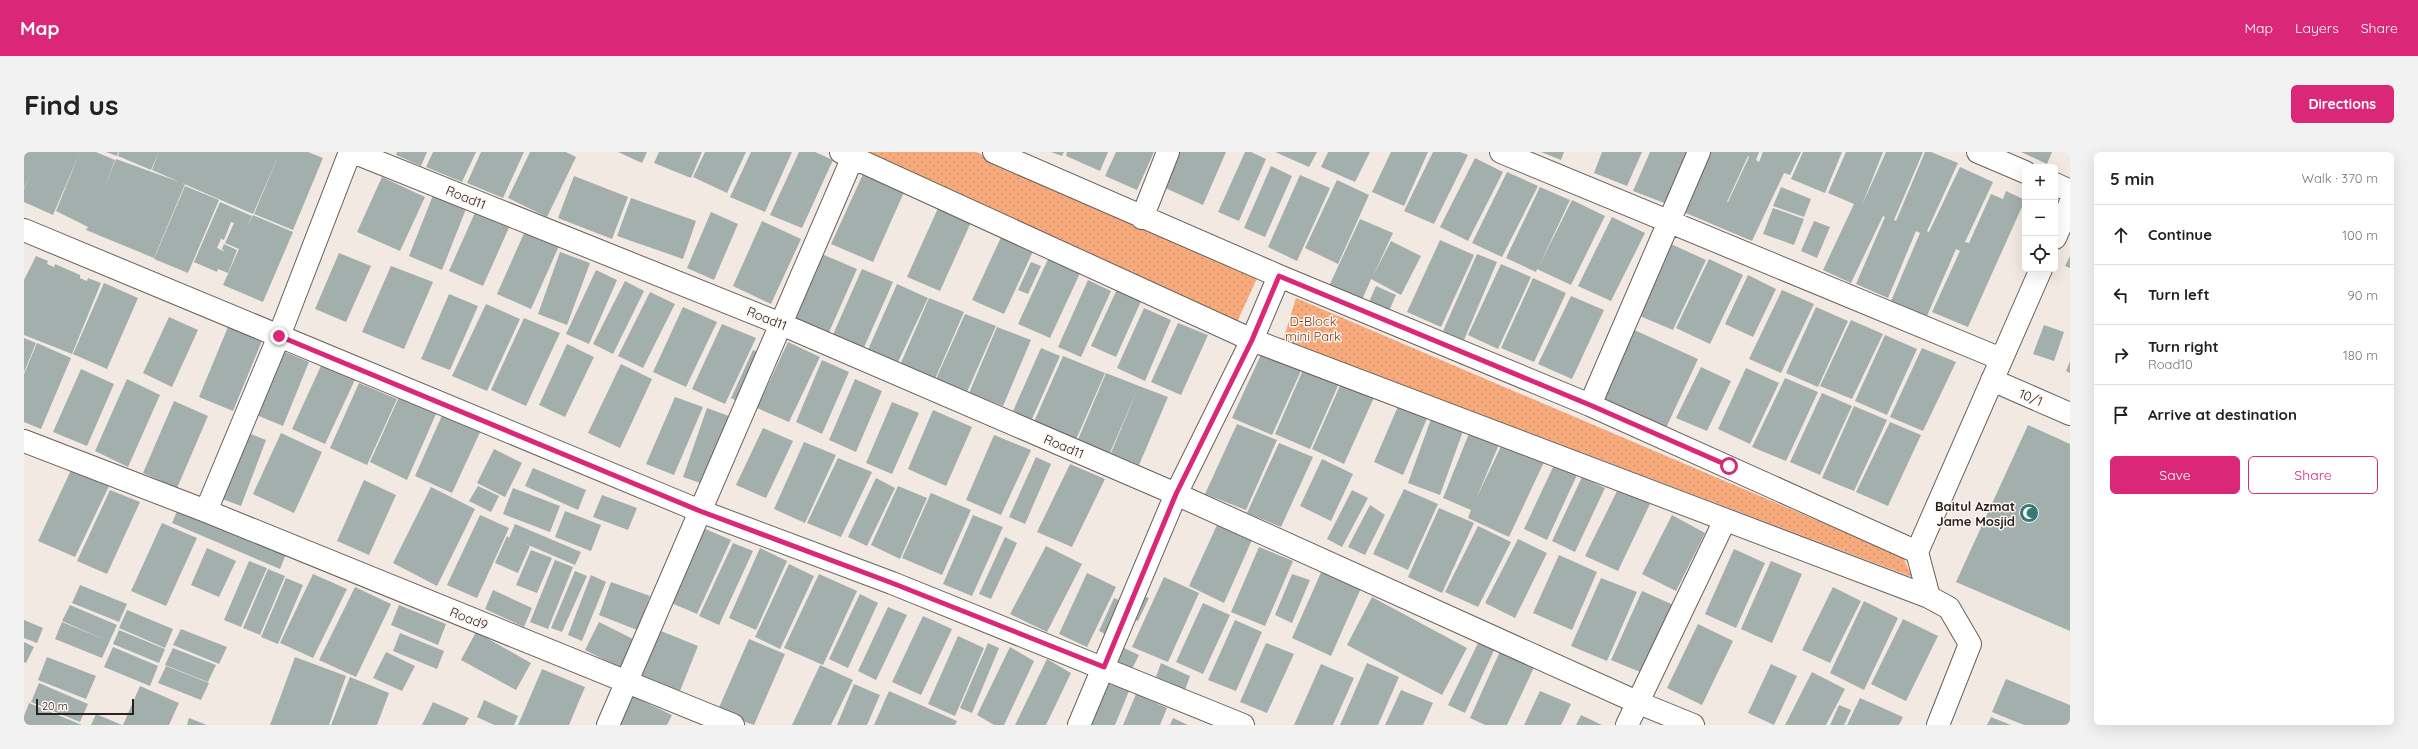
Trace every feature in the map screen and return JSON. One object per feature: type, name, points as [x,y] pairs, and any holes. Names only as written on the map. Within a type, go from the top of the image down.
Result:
[{"type":"street","points":[[206,511],[279,336],[350,152]]},
{"type":"street","name":"Road11","points":[[353,152],[781,324],[1176,494],[1639,703],[1693,725]]},
{"type":"street","points":[[994,152],[1142,218],[1590,405],[1917,552]]},
{"type":"street","points":[[1142,218],[1168,152]]},
{"type":"street","points":[[1501,152],[1668,223],[2002,359]]},
{"type":"street","points":[[1590,405],[1699,152]]},
{"type":"street","points":[[1978,152],[2022,171]]},
{"type":"street","points":[[608,725],[781,324],[850,154],[1252,340],[1929,597],[1949,608],[1970,644],[1938,725]]},
{"type":"street","points":[[2058,185],[2070,190]]},
{"type":"street","points":[[2056,236],[2070,204]]},
{"type":"street","points":[[24,230],[700,511],[892,583],[1104,667],[1243,725]]},
{"type":"street","points":[[1929,597],[1917,552],[2040,272]]},
{"type":"street","points":[[1079,725],[1176,494],[1252,340],[1279,276]]},
{"type":"street","name":"10/1","points":[[1992,380],[2070,414]]},
{"type":"street","name":"Road9","points":[[24,441],[206,511],[733,725]]},
{"type":"street","points":[[1627,725],[1639,703],[1725,520]]},
{"type":"green space","points":[[869,152],[976,152],[1259,274],[1237,322],[864,162]]},
{"type":"green space","name":"D-Block mini Park","points":[[1296,298],[1903,557],[1912,577],[1283,340]]},
{"type":"building","points":[[24,152],[80,152],[53,215],[24,202],[24,189],[30,176],[24,188]]},
{"type":"building","points":[[80,152],[96,152],[115,160],[104,189],[116,159],[185,184],[154,258],[86,230],[88,227],[56,211]]},
{"type":"building","points":[[106,152],[118,152],[117,156]]},
{"type":"building","points":[[119,152],[159,152],[151,170],[118,156]]},
{"type":"building","points":[[159,152],[280,152],[253,214],[152,170]]},
{"type":"building","points":[[280,152],[308,152],[323,158],[293,230],[254,214]]},
{"type":"building","points":[[397,152],[427,152],[421,166],[396,155]]},
{"type":"building","points":[[433,152],[476,152],[462,182],[426,167]]},
{"type":"building","points":[[481,152],[524,152],[503,198],[467,183]]},
{"type":"building","points":[[530,152],[566,152],[576,157],[547,217],[508,198]]},
{"type":"building","points":[[618,152],[647,152],[642,163]]},
{"type":"building","points":[[659,152],[702,152],[691,178],[654,163]]},
{"type":"building","points":[[705,152],[746,152],[727,193],[693,177]]},
{"type":"building","points":[[751,152],[792,152],[765,212],[730,197]]},
{"type":"building","points":[[799,152],[815,152],[833,160],[802,228],[770,215]]},
{"type":"building","points":[[1051,152],[1064,152],[1062,156]]},
{"type":"building","points":[[1067,152],[1108,152],[1100,171],[1066,156]]},
{"type":"building","points":[[1116,152],[1154,152],[1137,190],[1105,176]]},
{"type":"building","points":[[1178,152],[1226,152],[1203,205],[1163,187]]},
{"type":"building","points":[[1245,152],[1251,152],[1266,159],[1239,221],[1218,212]]},
{"type":"building","points":[[1275,152],[1317,152],[1309,167]]},
{"type":"building","points":[[1328,152],[1370,152],[1355,182],[1321,167]]},
{"type":"building","points":[[1391,152],[1428,152],[1404,206],[1372,192]]},
{"type":"building","points":[[1433,152],[1460,152],[1468,155],[1434,224],[1404,211]]},
{"type":"building","points":[[1541,152],[1564,152],[1561,160]]},
{"type":"building","points":[[1602,152],[1642,152],[1627,186],[1594,173]]},
{"type":"building","points":[[1650,152],[1689,152],[1667,204],[1633,191]]},
{"type":"building","points":[[1707,152],[1759,152],[1756,160],[1759,162],[1763,152],[1801,152],[1790,175],[1784,173],[1752,241],[1681,211]],"holes":[[[1748,156],[1749,157],[1728,202],[1727,202]]]},
{"type":"building","points":[[1803,152],[1842,152],[1825,193],[1791,179]]},
{"type":"building","points":[[1846,152],[1883,152],[1862,205],[1886,152],[1923,152],[1894,220],[1896,221],[1925,152],[1931,152],[1958,163],[1927,231],[1929,232],[1960,167],[1993,182],[1965,242],[1969,243],[1991,194],[2003,199],[2006,191],[2022,199],[2022,207],[1968,327],[1932,312],[1960,251],[1956,249],[1927,316],[1891,301],[1920,233],[1916,231],[1888,298],[1856,284],[1885,217],[1883,216],[1851,283],[1823,270],[1854,204],[1828,193]]},
{"type":"building","points":[[2021,152],[2052,152],[2047,164]]},
{"type":"building","points":[[1475,158],[1503,172],[1468,241],[1440,227]]},
{"type":"building","points":[[1271,166],[1292,176],[1265,237],[1244,228]]},
{"type":"building","points":[[864,172],[905,190],[873,262],[831,244]]},
{"type":"building","points":[[1507,172],[1538,186],[1502,257],[1472,243]]},
{"type":"building","points":[[1300,175],[1330,188],[1297,261],[1268,247]]},
{"type":"building","points":[[574,176],[628,197],[612,239],[558,218]]},
{"type":"building","points":[[382,177],[425,197],[400,251],[357,232]]},
{"type":"building","points":[[1337,180],[1369,195],[1338,264],[1305,248]]},
{"type":"building","points":[[185,186],[219,200],[188,273],[154,259]]},
{"type":"building","points":[[1540,187],[1570,200],[1539,266],[1572,200],[1605,216],[1571,285],[1537,269],[1536,272],[1506,258]]},
{"type":"building","points":[[1781,187],[1811,199],[1804,217],[1773,206]]},
{"type":"building","points":[[435,190],[468,204],[442,270],[409,256]]},
{"type":"building","points":[[631,198],[696,221],[683,259],[617,236]]},
{"type":"building","points":[[220,202],[252,216],[246,229],[253,215],[293,232],[263,302],[223,285],[239,249],[225,243],[234,223],[231,222],[224,240],[214,236],[221,239],[217,248],[225,252],[222,249],[224,244],[237,250],[228,273],[218,269],[217,272],[194,262]]},
{"type":"building","points":[[939,206],[972,220],[940,291],[907,277]]},
{"type":"building","points":[[477,208],[511,223],[483,286],[449,271]]},
{"type":"building","points":[[1773,208],[1804,219],[1794,245],[1763,234]]},
{"type":"building","points":[[711,212],[738,224],[714,280],[687,268]]},
{"type":"building","points":[[1612,217],[1645,233],[1611,301],[1578,286]]},
{"type":"building","points":[[1360,219],[1393,233],[1373,276],[1391,241],[1421,256],[1401,295],[1371,279],[1362,300],[1329,286]]},
{"type":"building","points":[[762,221],[801,239],[771,304],[733,286]]},
{"type":"building","points":[[1814,221],[1830,227],[1817,258],[1801,251]]},
{"type":"building","points":[[525,231],[559,246],[531,309],[497,294]]},
{"type":"building","points":[[1003,233],[1035,247],[1004,314],[972,300]]},
{"type":"building","points":[[1440,240],[1474,255],[1441,327],[1407,312]]},
{"type":"building","points":[[1669,243],[1706,260],[1673,330],[1635,314]]},
{"type":"building","points":[[560,252],[590,263],[567,325],[538,314]]},
{"type":"building","points":[[817,252],[857,269],[826,339],[786,323]]},
{"type":"building","points":[[339,253],[371,266],[346,322],[315,309]]},
{"type":"building","points":[[1477,254],[1497,262],[1464,340],[1443,331]]},
{"type":"building","points":[[36,256],[48,261],[47,264],[54,267],[55,264],[80,275],[80,278],[87,281],[88,278],[101,283],[72,354],[24,335],[24,280]]},
{"type":"building","points":[[2070,256],[2070,268],[2065,266]]},
{"type":"building","points":[[1049,257],[1081,271],[1050,338],[1018,324]]},
{"type":"building","points":[[1709,259],[1743,275],[1710,344],[1676,328]]},
{"type":"building","points":[[1031,262],[1041,266],[1028,294],[1018,290]]},
{"type":"building","points":[[1501,264],[1531,277],[1498,349],[1468,335]]},
{"type":"building","points":[[391,266],[433,282],[404,349],[362,332]]},
{"type":"building","points":[[862,269],[893,282],[862,352],[831,339]]},
{"type":"building","points":[[596,270],[617,280],[589,344],[566,334]]},
{"type":"building","points":[[1748,275],[1776,289],[1753,337],[1725,324]]},
{"type":"building","points":[[1533,278],[1566,293],[1534,362],[1501,348]]},
{"type":"building","points":[[1088,280],[1111,291],[1081,357],[1058,347]]},
{"type":"building","points":[[625,281],[644,291],[613,354],[593,344]]},
{"type":"building","points":[[104,283],[138,298],[107,369],[73,354]]},
{"type":"building","points":[[897,284],[928,298],[897,364],[867,352]]},
{"type":"building","points":[[1376,286],[1396,295],[1389,311],[1369,302]]},
{"type":"building","points":[[1118,287],[1142,299],[1116,357],[1091,346]]},
{"type":"building","points":[[1782,290],[1814,304],[1781,373],[1749,359]]},
{"type":"building","points":[[650,292],[675,304],[643,368],[618,356]]},
{"type":"building","points":[[449,294],[478,306],[450,370],[421,359]]},
{"type":"building","points":[[1571,296],[1604,310],[1572,379],[1538,364]]},
{"type":"building","points":[[929,298],[964,312],[935,379],[900,365]]},
{"type":"building","points":[[486,304],[520,319],[487,391],[452,376]]},
{"type":"building","points":[[683,307],[717,322],[686,387],[653,372]]},
{"type":"building","points":[[1816,307],[1848,321],[1818,387],[1786,373]]},
{"type":"building","points":[[1144,308],[1171,320],[1145,381],[1117,368]]},
{"type":"building","points":[[965,314],[996,326],[967,392],[936,379]]},
{"type":"building","points":[[169,317],[198,330],[172,387],[143,373]]},
{"type":"building","points":[[524,318],[560,333],[526,406],[491,390]]},
{"type":"building","points":[[1851,320],[1883,334],[1852,399],[1820,386]]},
{"type":"building","points":[[230,322],[264,336],[233,411],[199,397]]},
{"type":"building","points":[[1178,323],[1208,335],[1181,395],[1151,382]]},
{"type":"building","points":[[722,324],[756,338],[725,404],[692,389]]},
{"type":"building","points":[[2044,325],[2064,332],[2054,361],[2033,354]]},
{"type":"building","points":[[997,327],[1031,340],[1003,406],[969,393]]},
{"type":"building","points":[[1630,328],[1698,359],[1666,428],[1598,397]]},
{"type":"building","points":[[1885,335],[1917,349],[1887,415],[1855,401]]},
{"type":"building","points":[[24,338],[36,343],[24,372]]},
{"type":"building","points":[[788,342],[820,357],[789,422],[757,408]]},
{"type":"building","points":[[37,343],[71,358],[41,429],[24,422],[24,374]]},
{"type":"building","points":[[567,344],[594,357],[565,417],[539,405]]},
{"type":"building","points":[[1041,348],[1060,356],[1032,419],[1013,411]]},
{"type":"building","points":[[1264,348],[1304,364],[1272,435],[1232,418]]},
{"type":"building","points":[[1922,348],[1956,362],[1923,431],[1890,417]]},
{"type":"building","points":[[280,350],[309,362],[283,426],[254,414]]},
{"type":"building","points":[[753,350],[763,354],[741,403],[731,398]]},
{"type":"building","points":[[1063,356],[1105,373],[1075,442],[1033,424]]},
{"type":"building","points":[[325,357],[359,371],[325,444],[292,429]]},
{"type":"building","points":[[822,360],[849,372],[822,434],[796,422]]},
{"type":"building","points":[[2070,361],[2070,373],[2066,371]]},
{"type":"building","points":[[1306,363],[1341,379],[1310,449],[1275,434]]},
{"type":"building","points":[[621,364],[652,379],[620,448],[588,433]]},
{"type":"building","points":[[1701,367],[1731,381],[1707,431],[1676,418]]},
{"type":"building","points":[[1746,368],[1779,383],[1750,444],[1718,429]]},
{"type":"building","points":[[81,369],[114,384],[87,446],[53,432]]},
{"type":"building","points":[[1106,373],[1139,386],[1109,455],[1077,442]]},
{"type":"building","points":[[1785,378],[1818,392],[1786,461],[1752,447]]},
{"type":"building","points":[[127,379],[160,395],[128,467],[95,451]]},
{"type":"building","points":[[855,379],[882,391],[856,452],[829,440]]},
{"type":"building","points":[[1343,379],[1376,393],[1344,464],[1312,449]]},
{"type":"building","points":[[359,383],[397,399],[367,465],[330,448]]},
{"type":"building","points":[[1139,386],[1168,397],[1139,465],[1111,453]]},
{"type":"building","points":[[1822,393],[1852,406],[1820,475],[1790,462]]},
{"type":"building","points":[[399,397],[436,414],[407,480],[370,462]]},
{"type":"building","points":[[675,397],[703,407],[674,475],[646,464]]},
{"type":"building","points":[[174,401],[208,416],[177,488],[143,473]]},
{"type":"building","points":[[892,402],[919,413],[892,474],[866,463]]},
{"type":"building","points":[[1399,404],[1428,416],[1403,475],[1374,462]]},
{"type":"building","points":[[1854,406],[1887,420],[1854,491],[1822,478]]},
{"type":"building","points":[[707,408],[734,418],[706,485],[683,477]]},
{"type":"building","points":[[933,410],[972,427],[946,486],[908,469]]},
{"type":"building","points":[[444,411],[482,428],[452,493],[415,476]]},
{"type":"building","points":[[1431,419],[1463,431],[1440,495],[1408,483]]},
{"type":"building","points":[[1890,422],[1921,435],[1888,506],[1856,492]]},
{"type":"building","points":[[1237,424],[1277,440],[1246,510],[1205,494]]},
{"type":"building","name":"Baitul Azmat Jame Mosjid","points":[[2028,425],[2070,444],[2070,631],[1956,582]]},
{"type":"building","points":[[763,428],[793,441],[766,498],[736,485]]},
{"type":"building","points":[[243,431],[266,440],[241,506],[217,497]]},
{"type":"building","points":[[1470,431],[1500,442],[1476,499],[1503,442],[1544,462],[1509,537],[1468,518],[1471,510],[1443,498]]},
{"type":"building","points":[[281,433],[322,452],[294,513],[253,494]]},
{"type":"building","points":[[994,435],[1031,450],[1001,515],[966,500]]},
{"type":"building","points":[[804,442],[836,455],[805,523],[774,509]]},
{"type":"building","points":[[1279,443],[1313,457],[1281,527],[1247,513]]},
{"type":"building","points":[[494,449],[522,463],[505,497],[477,483]]},
{"type":"building","points":[[1036,457],[1051,464],[1025,524],[1009,517]]},
{"type":"building","points":[[838,458],[872,472],[841,537],[807,523]]},
{"type":"building","points":[[1322,459],[1353,474],[1331,521],[1300,506]]},
{"type":"building","points":[[1070,464],[1105,479],[1072,547],[1037,532]]},
{"type":"building","points":[[1554,465],[1577,475],[1547,540],[1524,529]]},
{"type":"building","points":[[533,468],[586,490],[578,510],[525,486]]},
{"type":"building","points":[[71,470],[109,486],[75,557],[38,541]]},
{"type":"building","points":[[1582,477],[1605,488],[1575,552],[1552,541]]},
{"type":"building","points":[[876,478],[895,488],[867,546],[848,537]]},
{"type":"building","points":[[364,480],[396,495],[369,555],[337,541]]},
{"type":"building","points":[[478,486],[499,496],[491,512],[469,501]]},
{"type":"building","points":[[898,486],[927,498],[900,559],[871,545]]},
{"type":"building","points":[[431,487],[475,509],[437,586],[393,563]]},
{"type":"building","points":[[513,488],[560,506],[550,532],[503,514]]},
{"type":"building","points":[[1404,489],[1438,504],[1408,570],[1373,554]]},
{"type":"building","points":[[1618,489],[1650,504],[1618,571],[1585,556]]},
{"type":"building","points":[[110,490],[140,502],[107,574],[77,561]]},
{"type":"building","points":[[1352,490],[1368,498],[1342,547],[1327,539]]},
{"type":"building","points":[[931,493],[971,510],[942,575],[902,558]]},
{"type":"building","points":[[602,495],[637,508],[628,530],[593,517]]},
{"type":"building","points":[[180,504],[288,549],[280,569],[172,523]]},
{"type":"building","points":[[1370,505],[1385,515],[1365,555],[1348,547]]},
{"type":"building","points":[[1439,508],[1474,523],[1442,593],[1408,577]]},
{"type":"building","points":[[565,511],[601,525],[591,551],[555,537]]},
{"type":"building","points":[[480,515],[509,528],[477,598],[447,585]]},
{"type":"building","points":[[973,515],[1003,527],[972,596],[943,584]]},
{"type":"building","points":[[1672,515],[1705,533],[1676,591],[1642,574]]},
{"type":"building","points":[[162,523],[197,538],[166,606],[131,591]]},
{"type":"building","points":[[515,524],[581,552],[575,565],[519,541],[530,546],[518,573],[495,563],[507,536],[509,538]]},
{"type":"building","points":[[1217,525],[1252,540],[1224,603],[1189,586]]},
{"type":"building","points":[[1478,526],[1511,542],[1478,607],[1445,592]]},
{"type":"building","points":[[703,528],[731,540],[697,614],[669,602]]},
{"type":"building","points":[[1005,537],[1017,543],[991,599],[979,594]]},
{"type":"building","points":[[1518,539],[1547,553],[1515,618],[1485,603]]},
{"type":"building","points":[[733,543],[753,551],[719,625],[699,616]]},
{"type":"building","points":[[1046,546],[1082,564],[1047,632],[1010,614]]},
{"type":"building","points":[[1259,547],[1293,561],[1265,626],[1231,612]]},
{"type":"building","points":[[207,548],[236,561],[219,597],[191,585]]},
{"type":"building","points":[[760,548],[787,561],[756,630],[729,618]]},
{"type":"building","points":[[1734,549],[1765,563],[1736,628],[1705,614]]},
{"type":"building","points":[[531,550],[552,558],[537,593],[516,585]]},
{"type":"building","points":[[1559,555],[1597,572],[1572,630],[1533,613]]},
{"type":"building","points":[[555,560],[573,567],[548,629],[530,622]]},
{"type":"building","points":[[249,561],[267,568],[241,627],[224,620]]},
{"type":"building","points":[[1771,561],[1802,574],[1772,643],[1741,629]]},
{"type":"building","points":[[789,564],[814,576],[780,649],[755,637]]},
{"type":"building","points":[[1323,568],[1362,586],[1331,656],[1292,638]]},
{"type":"building","points":[[268,569],[285,576],[260,635],[243,628]]},
{"type":"building","points":[[575,571],[587,576],[562,632],[551,628]]},
{"type":"building","points":[[1087,573],[1116,587],[1087,647],[1059,634]]},
{"type":"building","points":[[313,574],[347,589],[313,658],[280,643]]},
{"type":"building","points":[[819,574],[857,591],[823,665],[784,648]]},
{"type":"building","points":[[1292,574],[1310,580],[1292,623],[1275,615]]},
{"type":"building","points":[[591,575],[606,582],[582,641],[568,635]]},
{"type":"building","points":[[1164,577],[1199,593],[1168,662],[1132,647]]},
{"type":"building","points":[[286,578],[303,585],[278,644],[261,637]]},
{"type":"building","points":[[1601,578],[1637,592],[1607,661],[1571,646]]},
{"type":"building","points":[[611,582],[650,596],[637,630],[599,615]]},
{"type":"building","points":[[80,585],[127,604],[119,622],[72,603]]},
{"type":"building","points":[[355,587],[391,604],[356,677],[319,660]]},
{"type":"building","points":[[1833,587],[1861,601],[1830,663],[1802,650]]},
{"type":"building","points":[[493,590],[532,608],[524,627],[485,609]]},
{"type":"building","points":[[1642,591],[1676,606],[1645,674],[1611,660]]},
{"type":"building","points":[[860,594],[878,603],[848,668],[829,659]]},
{"type":"building","points":[[1139,594],[1149,598],[1138,621],[1129,617]]},
{"type":"building","points":[[1372,597],[1467,648],[1442,695],[1347,645]]},
{"type":"building","points":[[1114,598],[1126,603],[1111,637],[1099,631]]},
{"type":"building","points":[[1864,601],[1898,618],[1864,690],[1830,673]]},
{"type":"building","points":[[1203,603],[1230,615],[1203,674],[1176,662]]},
{"type":"building","points":[[70,605],[117,625],[102,658],[55,639],[62,622],[108,641],[62,621]]},
{"type":"building","points":[[399,605],[446,624],[438,645],[391,625]]},
{"type":"building","points":[[888,607],[907,615],[876,680],[858,671]]},
{"type":"building","points":[[127,610],[173,629],[165,648],[119,628]]},
{"type":"building","points":[[923,616],[952,629],[921,695],[892,682]]},
{"type":"building","points":[[1903,619],[1938,636],[1906,701],[1871,684]]},
{"type":"building","points":[[24,620],[43,628],[37,643],[24,638]]},
{"type":"building","points":[[1235,620],[1262,632],[1236,691],[1208,680]]},
{"type":"building","points":[[599,622],[639,642],[624,670],[585,650]]},
{"type":"building","points":[[1698,624],[1733,641],[1702,705],[1667,688]]},
{"type":"building","points":[[181,629],[227,647],[219,664],[173,645]]},
{"type":"building","points":[[656,629],[698,646],[680,691],[638,674]]},
{"type":"building","points":[[119,630],[165,649],[159,663],[113,644]]},
{"type":"building","points":[[476,632],[531,663],[516,690],[461,660]]},
{"type":"building","points":[[400,633],[444,651],[437,669],[393,651]]},
{"type":"building","points":[[958,636],[984,648],[955,716],[928,704]]},
{"type":"building","points":[[749,639],[785,654],[754,725],[717,712]]},
{"type":"building","points":[[1480,639],[1496,646],[1465,713],[1448,705]]},
{"type":"building","points":[[24,642],[34,647],[26,663],[24,662]]},
{"type":"building","points":[[988,643],[999,648],[972,713],[960,708]]},
{"type":"building","points":[[1266,643],[1294,654],[1267,713],[1240,702]]},
{"type":"building","points":[[113,647],[158,666],[150,686],[104,667]]},
{"type":"building","points":[[1010,647],[1034,661],[1004,725],[994,725],[977,715]]},
{"type":"building","points":[[1122,647],[1139,655],[1132,669],[1115,661]]},
{"type":"building","points":[[1502,647],[1536,663],[1507,725],[1485,725],[1470,718]]},
{"type":"building","points":[[173,648],[216,665],[208,682],[165,665]]},
{"type":"building","points":[[386,652],[415,666],[402,691],[373,678]]},
{"type":"building","points":[[47,657],[96,676],[86,699],[38,680]]},
{"type":"building","points":[[295,657],[346,676],[329,725],[270,725]]},
{"type":"building","points":[[1047,659],[1071,673],[1046,725],[1015,725]]},
{"type":"building","points":[[1161,663],[1190,676],[1185,690],[1156,677]]},
{"type":"building","points":[[1367,663],[1399,677],[1378,725],[1340,725]]},
{"type":"building","points":[[1321,664],[1354,678],[1333,725],[1294,725]]},
{"type":"building","points":[[1771,664],[1797,676],[1774,725],[1748,713]]},
{"type":"building","points":[[820,665],[853,680],[831,725],[792,725]]},
{"type":"building","points":[[166,666],[209,683],[201,700],[158,683]]},
{"type":"building","points":[[542,669],[585,687],[569,725],[518,725]]},
{"type":"building","points":[[1812,672],[1845,689],[1826,725],[1785,725]]},
{"type":"building","points":[[350,677],[389,693],[377,725],[331,725]]},
{"type":"building","points":[[2006,679],[2070,705],[2070,725],[2024,725],[1992,712]]},
{"type":"building","points":[[1104,682],[1129,691],[1115,725],[1087,725]]},
{"type":"building","points":[[39,683],[88,704],[80,722],[31,702]]},
{"type":"building","points":[[854,684],[880,695],[867,725],[837,725]]},
{"type":"building","points":[[140,686],[179,703],[169,725],[123,725]]},
{"type":"building","points":[[1401,690],[1433,703],[1423,725],[1385,725]]},
{"type":"building","points":[[889,691],[957,721],[955,725],[874,725]]},
{"type":"building","points":[[1540,691],[1571,704],[1561,725],[1524,725]]},
{"type":"building","points":[[1136,694],[1167,708],[1160,725],[1123,725]]},
{"type":"building","points":[[632,696],[672,715],[667,725],[618,725]]},
{"type":"building","points":[[1860,698],[1903,717],[1899,725],[1847,725]]},
{"type":"building","points":[[484,700],[518,716],[514,725],[494,725],[477,717]]},
{"type":"building","points":[[433,702],[469,718],[465,725],[422,725]]},
{"type":"building","points":[[29,703],[82,725],[24,725],[24,716]]},
{"type":"building","points":[[1839,705],[1851,710],[1844,725],[1830,725]]},
{"type":"building","points":[[96,714],[122,725],[91,725]]},
{"type":"building","points":[[1581,715],[1602,725],[1576,725]]},
{"type":"building","points":[[1991,717],[2011,725],[1987,725]]},
{"type":"building","points":[[189,718],[207,725],[187,725]]},
{"type":"building","points":[[1173,718],[1188,725],[1170,725]]},
{"type":"place","name":"Baitul Azmat Jame Mosjid","points":[[2029,513]]},
{"type":"route","points":[[279,336],[700,511],[892,583],[1104,667],[1176,494],[1252,340],[1279,276],[1590,405],[1729,466]]}]
